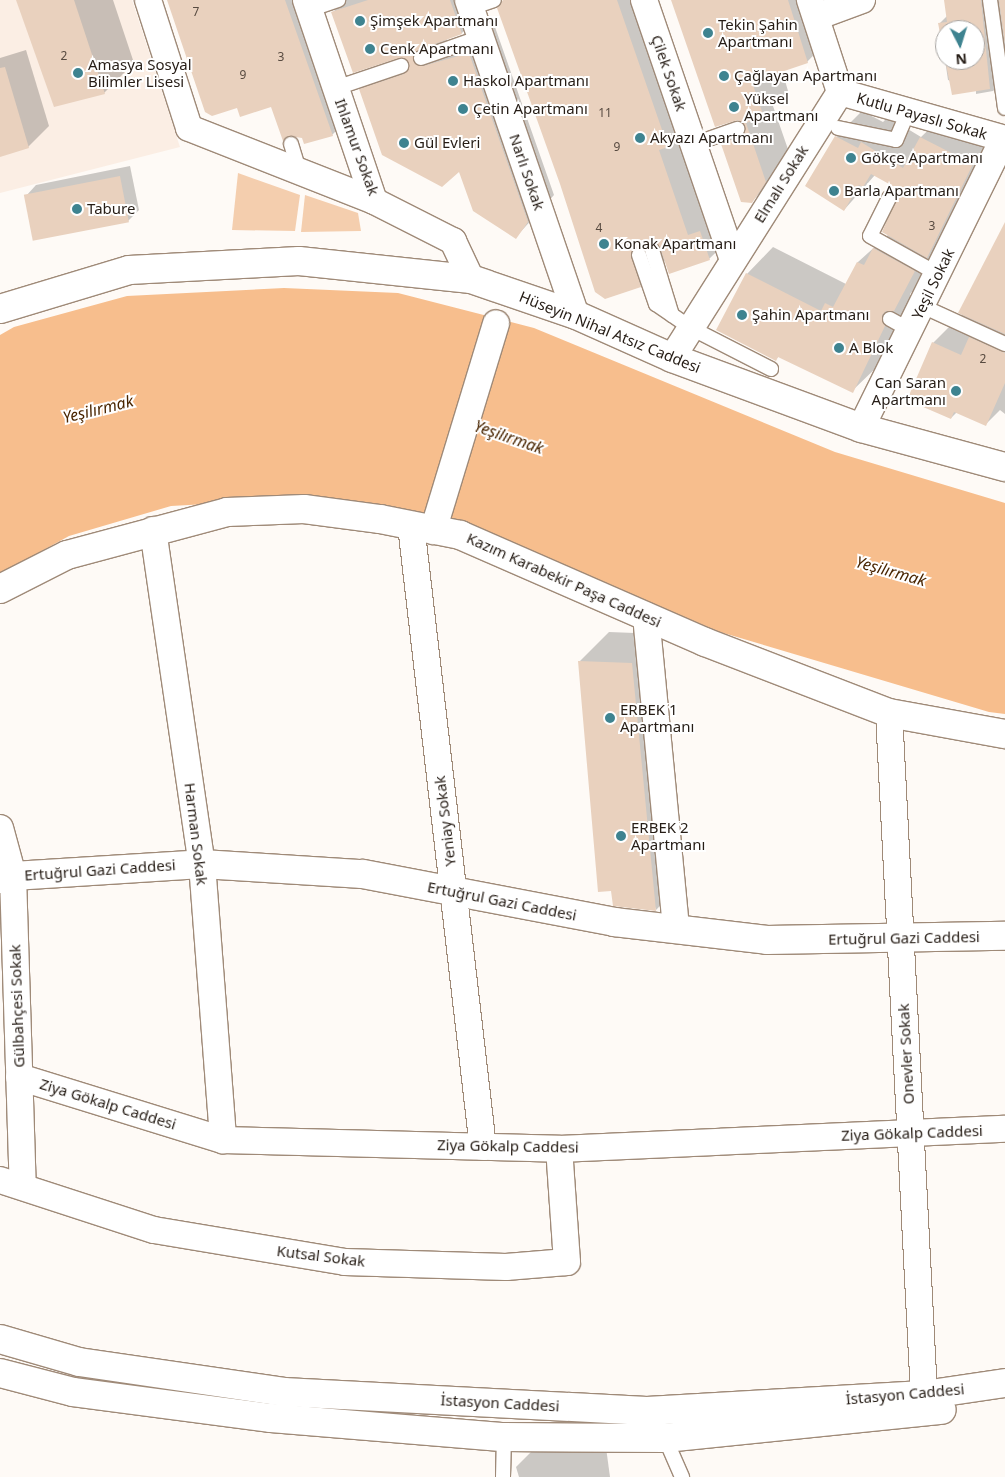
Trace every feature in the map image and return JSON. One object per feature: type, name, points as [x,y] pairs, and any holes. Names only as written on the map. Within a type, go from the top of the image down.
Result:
[{"type":"street","points":[[148,0],[189,128],[374,201]]},
{"type":"street","name":"Çilek Sokak","points":[[644,0],[733,260]]},
{"type":"street","points":[[840,92],[813,8],[862,0]]},
{"type":"street","name":"Narlı Sokak","points":[[478,3],[483,42],[576,315]]},
{"type":"street","name":"Ihlamur Sokak","points":[[308,5],[374,201],[453,241],[471,279]]},
{"type":"street","name":"Kutlu Payaslı Sokak","points":[[840,92],[1004,140]]},
{"type":"street","name":"Elmalı Sokak","points":[[672,358],[682,322],[733,260],[840,92]]},
{"type":"street","name":"Yeşil Sokak","points":[[861,428],[900,325],[922,306],[1004,140]]},
{"type":"street","name":"Hüseyin Nihal Atsız Caddesi","points":[[0,309],[129,270],[300,261],[471,279],[576,315],[672,358],[861,428],[1005,466]]},
{"type":"street","points":[[422,528],[496,323]]},
{"type":"street","name":"Kazım Karabekir Paşa Caddesi","points":[[0,589],[67,556],[154,530],[227,512],[304,509],[460,534],[646,616],[889,713],[1005,734]]},
{"type":"street","name":"Yeniay Sokak","points":[[422,528],[453,892],[483,1147]]},
{"type":"street","name":"Harman Sokak","points":[[154,530],[202,864],[223,1140]]},
{"type":"street","points":[[646,616],[676,929]]},
{"type":"street","name":"Onevler Sokak","points":[[889,713],[924,1395]]},
{"type":"street","name":"Gülbahçesi Sokak","points":[[0,828],[6,878],[19,1077],[11,1183]]},
{"type":"street","name":"Ertuğrul Gazi Caddesi","points":[[6,878],[202,864],[364,874],[614,922],[766,940],[1005,936]]},
{"type":"street","name":"Ziya Gökalp Caddesi","points":[[19,1077],[223,1140],[559,1149],[1005,1129]]},
{"type":"street","name":"Kutsal Sokak","points":[[11,1183],[154,1230],[326,1259],[506,1267],[567,1262],[559,1149]]},
{"type":"street","name":"İstasyon Caddesi","points":[[0,1339],[79,1362],[294,1393],[647,1411],[924,1395],[1005,1383]]},
{"type":"street","name":"İstasyon Caddesi","points":[[0,1373],[73,1392],[251,1415],[504,1437],[665,1438],[872,1420],[1005,1402]]},
{"type":"lane","points":[[308,5],[338,0]]},
{"type":"lane","points":[[990,0],[1005,108]]},
{"type":"lane","points":[[423,62],[483,42]]},
{"type":"lane","points":[[336,88],[401,66]]},
{"type":"lane","points":[[838,128],[896,140],[908,112]]},
{"type":"lane","points":[[694,144],[737,129]]},
{"type":"lane","points":[[291,144],[299,172]]},
{"type":"lane","points":[[888,198],[870,236],[938,274]]},
{"type":"lane","points":[[646,253],[656,304],[682,322],[771,368]]},
{"type":"lane","points":[[922,306],[1005,344]]},
{"type":"lane","points":[[503,1477],[504,1437]]},
{"type":"lane","points":[[665,1438],[682,1477]]},
{"type":"shaded area","name":"Amasya Sosyal Bilimler Lisesi","points":[[0,0],[132,0],[180,147],[0,193]]},
{"type":"shaded area","points":[[238,173],[300,195],[295,231],[232,230]]},
{"type":"shaded area","points":[[305,195],[358,213],[361,231],[301,232]]},
{"type":"water","name":"Yeşilırmak","points":[[284,288],[398,293],[534,328],[835,452],[1005,503],[1005,714],[989,712],[720,632],[447,519],[295,499],[171,506],[69,536],[0,574],[0,335],[14,327],[127,296]]},
{"type":"building","points":[[16,0],[74,0],[105,94],[54,107]]},
{"type":"building","points":[[167,0],[285,0],[333,136],[304,144],[302,138],[289,136],[283,141],[271,107],[240,117],[237,108],[212,116],[205,112]]},
{"type":"building","points":[[368,0],[450,0],[462,34],[418,50],[413,60],[423,66],[469,53],[528,222],[516,239],[473,211],[459,172],[442,187],[382,155],[359,89],[404,74],[409,63],[399,58],[353,73],[331,12]]},
{"type":"building","points":[[503,0],[617,0],[668,147],[659,150],[688,235],[700,231],[710,260],[669,274],[660,247],[650,242],[644,248],[636,247],[631,253],[641,287],[605,299],[595,292],[560,184],[497,8]]},
{"type":"building","points":[[671,0],[788,0],[808,63],[752,82],[764,117],[746,123],[766,182],[752,203],[741,202],[721,144],[743,135],[745,126],[738,120],[715,127]]},
{"type":"building","points":[[944,0],[981,0],[983,20],[947,20]]},
{"type":"building","points":[[999,0],[1005,0],[1005,44]]},
{"type":"building","points":[[985,40],[990,89],[952,95],[947,70],[985,70]]},
{"type":"building","points":[[5,67],[29,148],[0,157],[0,68]]},
{"type":"building","points":[[835,136],[858,148],[861,142],[903,168],[920,137],[973,164],[927,258],[882,232],[900,190],[871,174],[863,187],[859,185],[844,211],[805,186]]},
{"type":"building","name":"Tabure","points":[[120,176],[129,222],[33,241],[24,195]]},
{"type":"building","points":[[1005,222],[1005,334],[958,313]]},
{"type":"building","points":[[873,248],[915,271],[894,311],[886,311],[882,315],[885,326],[853,393],[778,357],[776,361],[716,330],[746,273],[821,311],[825,303],[833,307],[857,262],[864,265]]},
{"type":"building","name":"Can Saran Apartmanı","points":[[969,337],[1005,353],[1005,383],[986,426],[954,412],[951,419],[907,400],[932,342],[961,355]]},
{"type":"building","points":[[578,661],[632,663],[656,911],[613,906],[611,891],[598,892]]},
{"type":"place","name":"Şimşek Apartmanı","points":[[360,21]]},
{"type":"place","name":"Tekin Şahin Apartmanı","points":[[708,33]]},
{"type":"place","name":"Cenk Apartmanı","points":[[370,49]]},
{"type":"place","name":"Amasya Sosyal Bilimler Lisesi","points":[[78,73]]},
{"type":"place","name":"Çağlayan Apartmanı","points":[[724,76]]},
{"type":"place","name":"Haskol Apartmanı","points":[[453,81]]},
{"type":"place","name":"Yüksel Apartmanı","points":[[734,107]]},
{"type":"place","name":"Çetin Apartmanı","points":[[463,109]]},
{"type":"place","name":"Akyazı Apartmanı","points":[[640,138]]},
{"type":"place","name":"Gül Evleri","points":[[404,143]]},
{"type":"place","name":"Gökçe Apartmanı","points":[[851,158]]},
{"type":"place","name":"Barla Apartmanı","points":[[834,191]]},
{"type":"place","name":"Tabure","points":[[77,209]]},
{"type":"place","name":"Konak Apartmanı","points":[[604,244]]},
{"type":"place","name":"Şahin Apartmanı","points":[[742,315]]},
{"type":"place","name":"A Blok","points":[[839,348]]},
{"type":"place","name":"Can Saran Apartmanı","points":[[956,391]]},
{"type":"place","name":"ERBEK 1 Apartmanı","points":[[610,718]]},
{"type":"place","name":"ERBEK 2 Apartmanı","points":[[621,836]]}]
